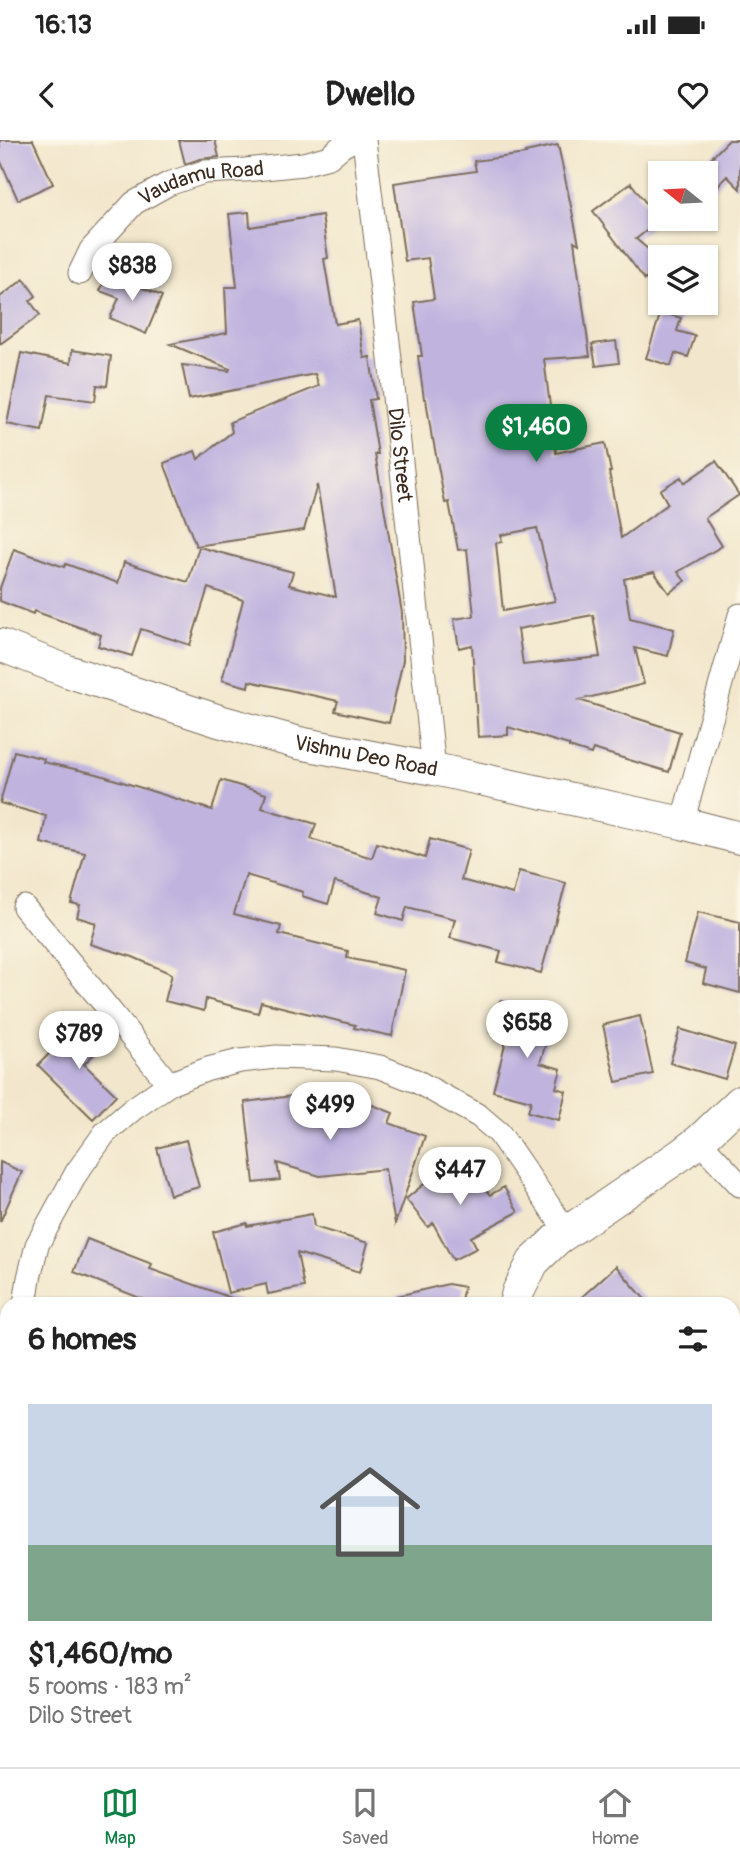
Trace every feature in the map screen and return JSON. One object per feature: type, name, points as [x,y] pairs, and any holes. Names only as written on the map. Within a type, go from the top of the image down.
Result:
[{"type":"street","name":"Vaudamu Road","points":[[80,273],[91,250],[124,213],[134,203],[167,184],[204,172],[303,164],[329,157],[353,140]]},
{"type":"street","name":"Dilo Street","points":[[364,140],[434,769]]},
{"type":"street","points":[[682,823],[740,615]]},
{"type":"street","name":"Vishnu Deo Road","points":[[0,645],[67,671],[219,721],[299,743],[434,769],[740,838]]},
{"type":"street","points":[[24,907],[169,1084]]},
{"type":"street","points":[[26,1297],[37,1245],[77,1171],[104,1133],[169,1084],[208,1069],[240,1061],[276,1057],[336,1059],[380,1067],[416,1081],[479,1115],[499,1133],[567,1232]]},
{"type":"street","points":[[517,1297],[533,1262],[557,1239],[699,1141],[740,1102]]},
{"type":"street","points":[[699,1141],[740,1185]]},
{"type":"building","points":[[0,140],[33,140],[53,184],[18,200],[0,160]]},
{"type":"building","points":[[179,140],[215,140],[219,157],[185,164]]},
{"type":"building","points":[[729,140],[740,140],[740,189],[727,176],[718,186],[718,161],[708,161]]},
{"type":"building","points":[[558,145],[579,244],[574,241],[590,356],[544,359],[556,453],[605,443],[621,538],[668,504],[660,490],[681,477],[684,483],[716,461],[739,495],[705,518],[722,546],[678,572],[685,581],[669,593],[654,572],[624,579],[630,618],[674,629],[668,656],[635,648],[644,684],[579,700],[680,732],[669,772],[593,749],[591,754],[508,727],[508,735],[478,737],[472,645],[459,648],[454,619],[474,616],[467,549],[458,550],[449,502],[445,503],[418,356],[422,356],[414,302],[434,299],[428,258],[405,261],[394,183],[476,171],[474,161],[526,154],[525,152]],"holes":[[[537,528],[555,601],[503,611],[496,543],[502,542],[501,535]],[[593,615],[600,657],[523,665],[518,629]]]},
{"type":"building","points":[[631,183],[648,206],[648,230],[636,239],[648,249],[648,277],[645,280],[593,211]]},
{"type":"building","points":[[249,212],[250,227],[322,215],[328,258],[324,259],[335,324],[358,320],[364,358],[370,357],[376,399],[369,400],[378,454],[375,454],[402,613],[403,660],[389,723],[335,711],[338,701],[249,681],[248,687],[222,680],[243,600],[208,588],[190,645],[141,629],[132,656],[98,646],[101,635],[0,601],[0,588],[14,549],[118,583],[124,562],[188,582],[199,547],[293,572],[289,585],[336,597],[317,485],[304,530],[196,546],[164,463],[195,451],[198,459],[232,432],[230,422],[319,386],[315,374],[189,399],[182,365],[230,369],[170,344],[227,333],[225,287],[237,287],[229,214]]},
{"type":"building","points":[[108,273],[162,296],[146,334],[110,318],[119,298],[100,291]]},
{"type":"building","points":[[24,279],[36,296],[30,301],[40,315],[0,344],[0,297]]},
{"type":"building","points":[[660,315],[681,318],[677,331],[695,336],[688,357],[675,353],[671,366],[646,358]]},
{"type":"building","points":[[616,341],[619,363],[596,366],[592,344]]},
{"type":"building","points":[[72,350],[111,356],[107,386],[97,385],[95,401],[49,395],[42,431],[7,424],[21,353],[71,363]]},
{"type":"building","points":[[14,751],[44,759],[43,762],[97,774],[212,810],[221,780],[266,794],[262,808],[316,824],[311,839],[372,858],[377,843],[425,858],[430,839],[469,850],[461,880],[513,894],[519,871],[566,883],[541,973],[498,962],[501,951],[450,938],[455,919],[407,907],[403,921],[377,913],[382,897],[335,882],[328,904],[302,896],[303,892],[246,875],[234,914],[281,926],[279,934],[348,951],[347,958],[405,970],[392,1036],[261,1002],[258,1013],[206,999],[204,1011],[165,1001],[172,974],[133,957],[90,944],[96,923],[77,917],[80,905],[71,903],[85,853],[41,843],[46,816],[0,803]]},
{"type":"building","points":[[698,912],[740,922],[740,993],[703,983],[706,969],[685,963]]},
{"type":"building","points":[[500,1001],[554,1016],[540,1063],[561,1069],[556,1088],[566,1091],[559,1120],[528,1112],[531,1101],[493,1091],[507,1037],[490,1032]]},
{"type":"building","points":[[640,1016],[653,1074],[616,1082],[603,1025]]},
{"type":"building","points":[[81,1022],[104,1044],[84,1064],[116,1095],[93,1119],[38,1065]]},
{"type":"building","points":[[680,1029],[735,1046],[725,1079],[670,1063]]},
{"type":"building","points":[[300,1095],[355,1112],[360,1100],[393,1113],[389,1123],[425,1136],[395,1224],[385,1169],[320,1176],[277,1163],[280,1180],[254,1183],[245,1102]]},
{"type":"building","points":[[186,1140],[199,1187],[170,1195],[157,1148]]},
{"type":"building","points":[[458,1156],[490,1195],[504,1187],[518,1212],[471,1237],[477,1248],[453,1260],[433,1223],[428,1227],[406,1199]]},
{"type":"building","points":[[0,1162],[22,1172],[0,1222]]},
{"type":"building","points":[[312,1214],[314,1227],[368,1243],[360,1272],[297,1253],[304,1287],[268,1294],[266,1284],[228,1293],[213,1232],[247,1223],[247,1226]]},
{"type":"building","points":[[87,1239],[152,1264],[150,1269],[229,1297],[137,1297],[74,1272]]},
{"type":"building","points":[[616,1266],[643,1297],[582,1297]]},
{"type":"building","points":[[448,1284],[464,1287],[462,1297],[397,1296]]}]
